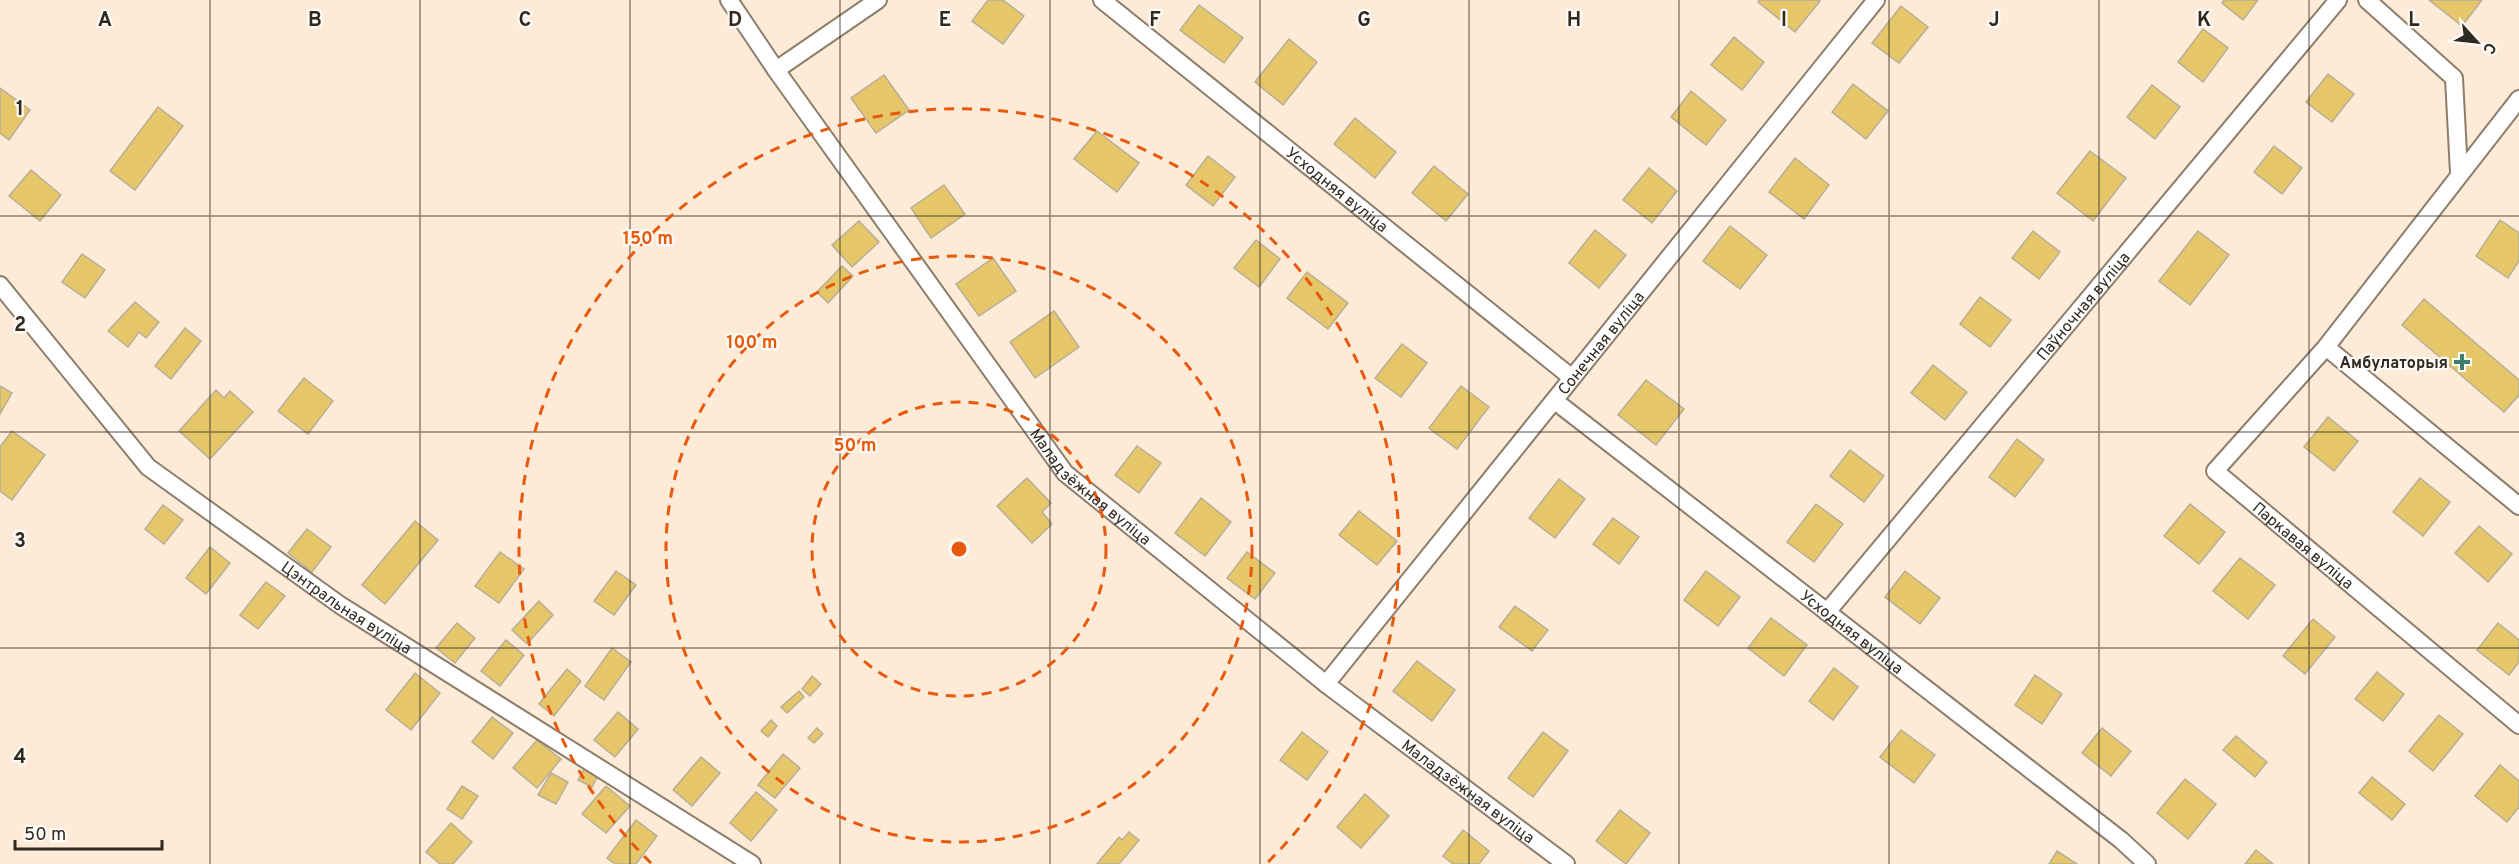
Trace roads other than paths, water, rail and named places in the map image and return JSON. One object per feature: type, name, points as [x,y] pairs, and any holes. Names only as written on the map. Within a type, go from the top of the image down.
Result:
[{"type":"street","name":"Маладзёжная вуліца","points":[[729,0],[1065,473],[1326,684],[1566,864]]},
{"type":"street","points":[[776,69],[878,0]]},
{"type":"street","name":"Усходняя вуліца","points":[[1102,0],[1571,377]]},
{"type":"street","name":"Сонечная вуліца","points":[[1326,684],[1876,0]]},
{"type":"street","name":"Паўночная вуліца","points":[[1827,612],[2338,0]]},
{"type":"street","points":[[2367,0],[2454,78],[2459,173]]},
{"type":"street","name":"Паркавая вуліца","points":[[2519,99],[2459,173],[2326,347],[2216,471],[2519,725]]},
{"type":"street","name":"Цэнтральная вуліца","points":[[0,285],[148,467],[340,605],[752,864]]},
{"type":"street","points":[[2326,347],[2519,506]]},
{"type":"street","name":"Усходняя вуліца","points":[[1555,401],[2121,840],[2147,864]]},
{"type":"place","name":"Амбулаторыя","points":[[2462,362]]}]
